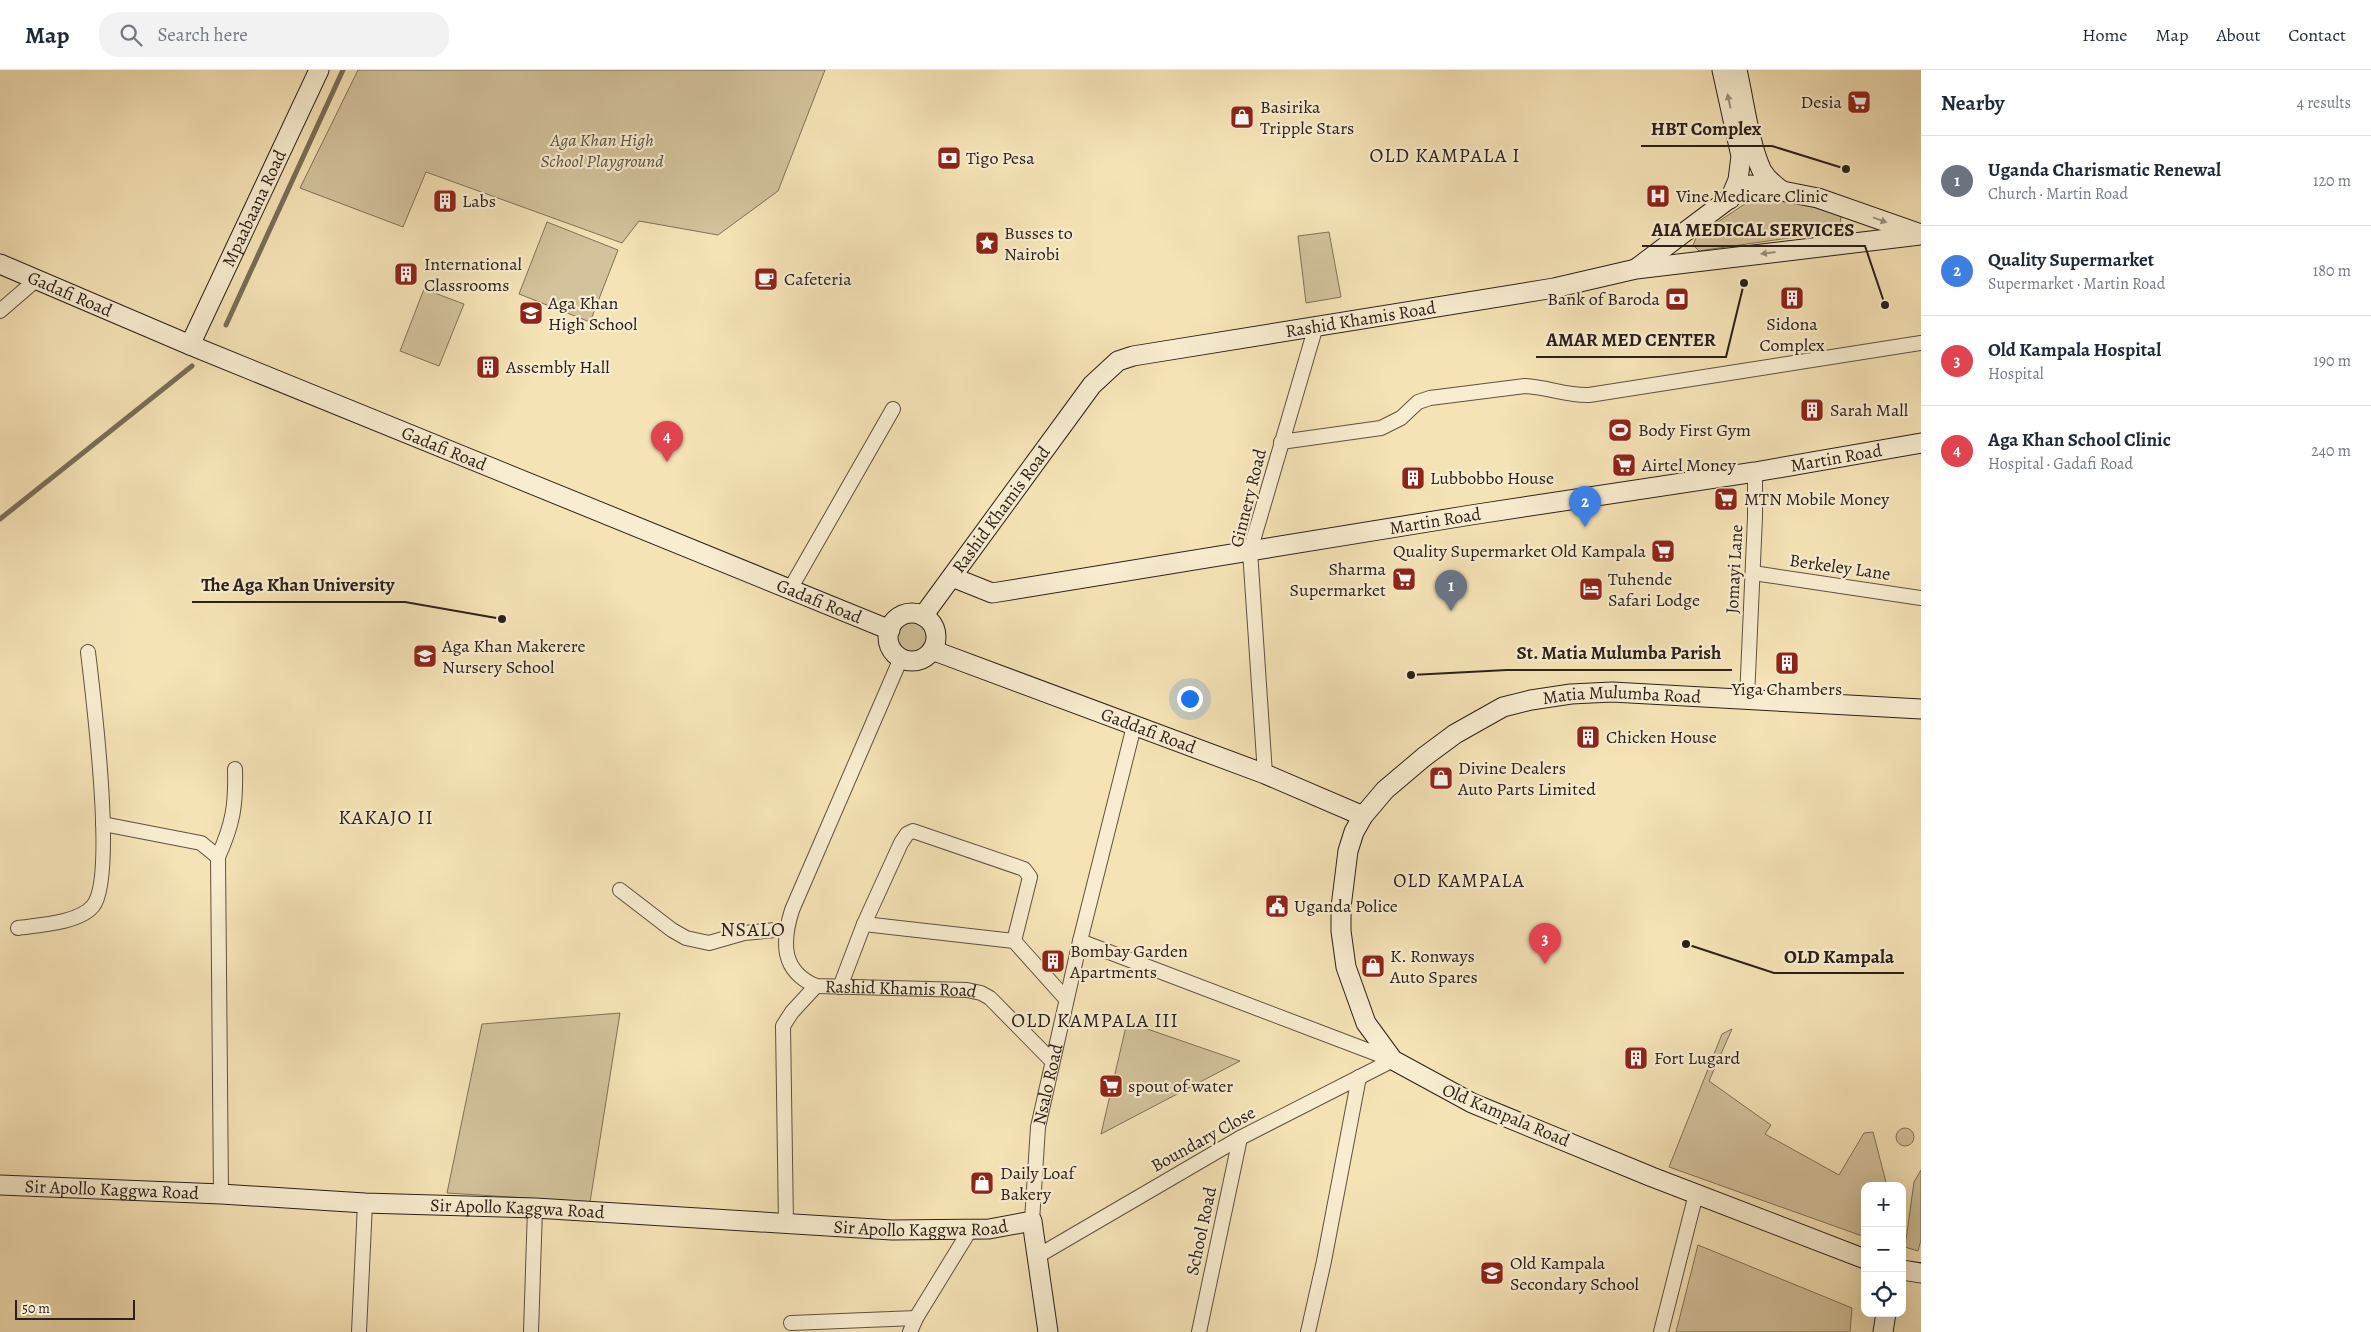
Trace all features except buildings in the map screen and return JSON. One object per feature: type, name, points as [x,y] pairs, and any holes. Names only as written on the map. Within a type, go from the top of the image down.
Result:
[{"type":"street","name":"Mpaabaana Road","points":[[190,345],[319,70]]},
{"type":"street","points":[[1722,70],[1741,156],[1738,180],[1730,199]]},
{"type":"street","points":[[1737,70],[1759,162],[1768,180],[1781,191]]},
{"type":"street","points":[[1636,268],[1752,185],[1818,198],[1921,235]]},
{"type":"street","name":"Rashid Khamis Road","points":[[923,616],[1092,384],[1118,361],[1133,356],[1554,288],[1636,268],[1921,235]]},
{"type":"street","name":"Gadafi Road","points":[[0,264],[190,345],[890,630]]},
{"type":"street","points":[[0,311],[36,280]]},
{"type":"street","name":"Ginnery Road","points":[[1265,774],[1250,551],[1316,326]]},
{"type":"street","points":[[1282,442],[1381,428],[1401,418],[1418,402],[1430,398],[1525,386],[1537,386],[1577,395],[1589,395],[1921,343]]},
{"type":"street","points":[[789,590],[893,409]]},
{"type":"street","name":"Martin Road","points":[[952,577],[992,593],[1754,472],[1921,443]]},
{"type":"street","name":"Jomayi Lane","points":[[1747,698],[1753,573],[1754,472]]},
{"type":"street","name":"Berkeley Lane","points":[[1753,573],[1921,598]]},
{"type":"street","points":[[906,614],[923,616],[931,623],[935,631],[935,641],[932,650],[918,660],[901,658],[892,650],[889,643],[890,630],[896,620],[906,614]]},
{"type":"street","name":"Gaddafi Road","points":[[932,650],[1265,774],[1363,816]]},
{"type":"street","points":[[18,928],[64,921],[87,912],[95,905],[100,891],[103,824],[98,746],[88,652]]},
{"type":"street","name":"Rashid Khamis Road","points":[[901,658],[792,910],[786,929],[786,948],[791,966],[803,980],[816,986],[967,990],[981,993],[1002,1009],[1052,1061]]},
{"type":"street","name":"Matia Mulumba Road","points":[[1363,816],[1385,790],[1455,734],[1503,707],[1563,695],[1604,693],[1747,698],[1921,709]]},
{"type":"street","name":"Nsalo Road","points":[[1048,1332],[1032,1220],[1038,1128],[1066,999],[1134,726]]},
{"type":"street","points":[[221,1194],[218,857],[228,835],[236,804],[235,769]]},
{"type":"street","name":"Old Kampala Road","points":[[1363,816],[1354,832],[1348,851],[1341,907],[1341,931],[1346,967],[1366,1023],[1393,1060],[1472,1103],[1696,1194],[1861,1257]]},
{"type":"street","points":[[103,824],[200,843],[218,857]]},
{"type":"street","points":[[840,987],[864,924],[901,843],[907,834],[913,831],[1028,872],[1030,877],[1014,941]]},
{"type":"street","points":[[620,890],[672,930],[686,938],[708,944],[744,933],[786,929]]},
{"type":"street","points":[[864,924],[1014,941],[1066,999]]},
{"type":"street","points":[[1080,941],[1393,1060]]},
{"type":"street","points":[[786,1224],[783,1026],[792,1012],[816,986]]},
{"type":"street","name":"Boundary Close","points":[[1036,1257],[1240,1138],[1393,1060]]},
{"type":"street","points":[[1308,1332],[1324,1261],[1359,1077]]},
{"type":"street","name":"School Road","points":[[1199,1332],[1240,1138]]},
{"type":"street","name":"Sir Apollo Kaggwa Road","points":[[0,1185],[221,1194],[365,1204],[535,1208],[892,1230],[989,1229],[1032,1220]]},
{"type":"street","points":[[1661,1332],[1696,1194]]},
{"type":"street","points":[[359,1332],[365,1204]]},
{"type":"street","points":[[531,1332],[535,1208]]},
{"type":"street","points":[[910,1332],[916,1318],[970,1230]]},
{"type":"street","points":[[1906,1271],[1921,1273]]},
{"type":"street","points":[[1884,1332],[1886,1317]]},
{"type":"street","points":[[791,1323],[916,1318]]},
{"type":"green space","name":"Aga Khan High School Playground","points":[[358,70],[825,70],[778,191],[718,235],[639,221],[622,243],[426,172],[403,227],[300,188]]},
{"type":"green space","points":[[1761,195],[1776,196],[1834,213],[1841,216],[1840,226],[1831,232],[1699,251],[1693,245],[1697,236]]},
{"type":"green space","points":[[547,222],[618,250],[590,322],[519,294]]},
{"type":"green space","points":[[1329,232],[1341,297],[1306,303],[1298,236]]},
{"type":"green space","points":[[424,289],[464,304],[439,366],[400,351]]},
{"type":"green space","points":[[913,621],[919,622],[924,626],[928,631],[928,643],[924,648],[919,652],[913,653],[907,652],[902,648],[898,643],[897,637],[898,631],[902,626],[907,622]]},
{"type":"green space","points":[[620,1013],[590,1202],[447,1193],[482,1024]]},
{"type":"green space","points":[[1127,1022],[1240,1061],[1101,1134]]},
{"type":"green space","points":[[1732,1029],[1709,1081],[1771,1125],[1765,1134],[1839,1175],[1864,1133],[1873,1132],[1886,1182],[1861,1182],[1861,1236],[1669,1167],[1722,1034]]},
{"type":"green space","points":[[1905,1128],[1911,1131],[1914,1137],[1911,1143],[1905,1146],[1899,1143],[1896,1137],[1899,1131]]},
{"type":"green space","points":[[1921,1170],[1921,1240],[1918,1251],[1906,1247],[1914,1182]]},
{"type":"green space","points":[[1698,1245],[1852,1308],[1850,1332],[1676,1332]]},
{"type":"waterway","points":[[226,325],[343,70]]},
{"type":"waterway","points":[[0,519],[192,366]]},
{"type":"place","name":"Desia","points":[[1859,102]]},
{"type":"place","name":"Basirika Tripple Stars","points":[[1242,117]]},
{"type":"place","name":"Tigo Pesa","points":[[949,158]]},
{"type":"place","name":"HBT Complex","points":[[1846,169]]},
{"type":"place","name":"Vine Medicare Clinic","points":[[1658,196]]},
{"type":"place","name":"Labs","points":[[445,201]]},
{"type":"place","name":"Busses to Nairobi","points":[[987,243]]},
{"type":"place","name":"International Classrooms","points":[[406,274]]},
{"type":"place","name":"Cafeteria","points":[[766,279]]},
{"type":"place","name":"AMAR MED CENTER","points":[[1744,283]]},
{"type":"place","name":"Sidona Complex","points":[[1792,298]]},
{"type":"place","name":"Bank of Baroda","points":[[1677,299]]},
{"type":"place","name":"AIA MEDICAL SERVICES","points":[[1885,305]]},
{"type":"place","name":"Aga Khan High School","points":[[531,313]]},
{"type":"place","name":"Assembly Hall","points":[[488,367]]},
{"type":"place","name":"Sarah Mall","points":[[1812,410]]},
{"type":"place","name":"Body First Gym","points":[[1620,430]]},
{"type":"place","name":"Aga Khan School Clinic","points":[[667,462]]},
{"type":"place","name":"Airtel Money","points":[[1624,465]]},
{"type":"place","name":"Lubbobbo House","points":[[1413,478]]},
{"type":"place","name":"MTN Mobile Money","points":[[1726,499]]},
{"type":"place","name":"Quality Supermarket","points":[[1585,527]]},
{"type":"place","name":"Quality Supermarket Old Kampala","points":[[1663,551]]},
{"type":"place","name":"Sharma Supermarket","points":[[1404,579]]},
{"type":"place","name":"Tuhende Safari Lodge","points":[[1591,589]]},
{"type":"place","name":"Uganda Charismatic Renewal","points":[[1451,611]]},
{"type":"place","name":"The Aga Khan University","points":[[502,619]]},
{"type":"place","name":"Aga Khan Makerere Nursery School","points":[[425,656]]},
{"type":"place","name":"Yiga Chambers","points":[[1787,663]]},
{"type":"place","name":"St. Matia Mulumba Parish","points":[[1411,675]]},
{"type":"place","name":"Chicken House","points":[[1588,737]]},
{"type":"place","name":"Divine Dealers Auto Parts Limited","points":[[1441,778]]},
{"type":"place","name":"Uganda Police","points":[[1277,906]]},
{"type":"place","name":"OLD Kampala","points":[[1686,944]]},
{"type":"place","name":"Bombay Garden Apartments","points":[[1053,961]]},
{"type":"place","name":"Old Kampala Hospital","points":[[1545,964]]},
{"type":"place","name":"K. Ronways Auto Spares","points":[[1373,966]]},
{"type":"place","name":"Fort Lugard","points":[[1636,1058]]},
{"type":"place","name":"spout of water","points":[[1111,1086]]},
{"type":"place","name":"Daily Loaf Bakery","points":[[982,1183]]},
{"type":"place","name":"Old Kampala Secondary School","points":[[1492,1273]]},
{"type":"district","name":"OLD KAMPALA I","points":[[1445,155]]},
{"type":"district","name":"KAKAJO II","points":[[386,817]]},
{"type":"district","name":"OLD KAMPALA","points":[[1459,880]]},
{"type":"district","name":"NSALO","points":[[753,929]]},
{"type":"district","name":"OLD KAMPALA III","points":[[1095,1020]]}]
